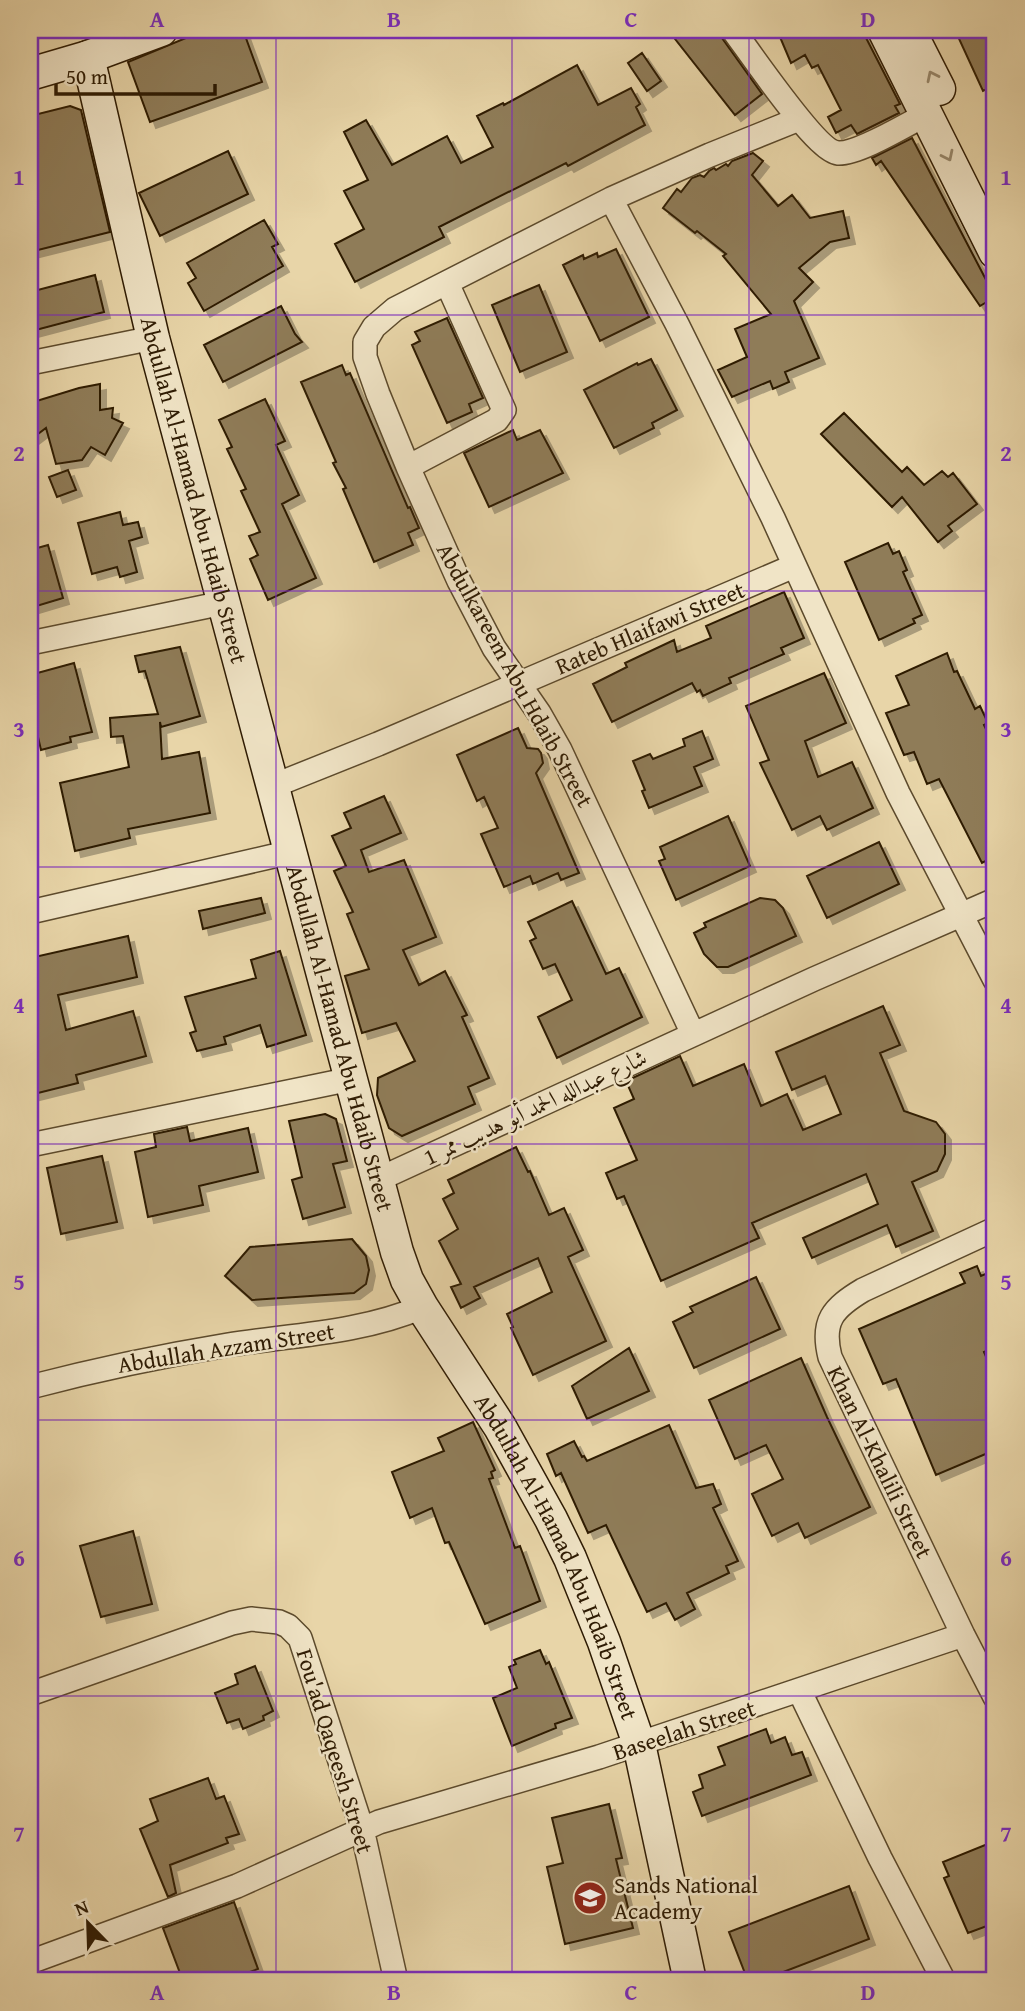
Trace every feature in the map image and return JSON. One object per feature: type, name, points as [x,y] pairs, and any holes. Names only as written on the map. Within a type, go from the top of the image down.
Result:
[{"type":"street","points":[[30,74],[88,57],[161,30]]},
{"type":"street","points":[[733,30],[799,119],[827,148],[837,153],[856,149],[928,114]]},
{"type":"street","points":[[884,30],[995,252]]},
{"type":"street","points":[[909,30],[995,203]]},
{"type":"street","name":"Abdullah Al-Hamad Abu Hdaib Street","points":[[88,57],[153,338],[397,1251],[407,1280],[422,1307],[500,1427],[551,1519],[604,1642],[639,1744],[690,1981]]},
{"type":"street","name":"Abdulkareem Abu Hdaib Street","points":[[693,1034],[560,750],[539,713],[494,648],[459,581],[408,467],[365,357],[365,342],[374,327],[395,309],[611,199],[799,119]]},
{"type":"street","points":[[611,199],[677,324],[773,518],[892,780],[995,980]]},
{"type":"street","points":[[408,467],[497,420],[504,410],[447,283]]},
{"type":"street","points":[[30,363],[153,338]]},
{"type":"street","name":"Rateb Hlaifawi Street","points":[[273,786],[794,566]]},
{"type":"street","points":[[30,643],[223,603]]},
{"type":"street","points":[[30,912],[291,852]]},
{"type":"street","points":[[693,1034],[995,900]]},
{"type":"street","name":"شارع عبدالله الحمد أبو هديب ممر 1","points":[[377,1180],[693,1034]]},
{"type":"street","points":[[30,1145],[351,1079]]},
{"type":"street","name":"Khan Al-Khalili Street","points":[[995,1229],[863,1290],[845,1301],[832,1314],[827,1328],[830,1357],[995,1697]]},
{"type":"street","name":"Abdullah Azzam Street","points":[[30,1387],[144,1360],[355,1328],[391,1319],[422,1307]]},
{"type":"street","name":"Fou'ad Qaqeesh Street","points":[[30,1694],[232,1623],[251,1619],[279,1622],[288,1626],[300,1638],[362,1829],[396,1981]]},
{"type":"street","name":"Baseelah Street","points":[[30,1962],[237,1886],[399,1815],[639,1744],[963,1635]]},
{"type":"street","points":[[800,1692],[880,1858],[944,1981]]},
{"type":"building","points":[[205,30],[243,30],[262,82],[150,122],[128,62]]},
{"type":"building","points":[[668,30],[719,30],[762,94],[735,115]]},
{"type":"building","points":[[777,30],[862,30],[900,104],[895,106],[899,113],[857,134],[851,125],[836,133],[828,117],[841,110],[818,65],[812,68],[805,55],[791,63]]},
{"type":"building","points":[[955,30],[995,30],[995,85],[983,91]]},
{"type":"building","points":[[642,53],[661,81],[647,91],[628,63]]},
{"type":"building","points":[[577,65],[598,105],[631,88],[640,104],[636,107],[645,125],[568,166],[566,163],[439,227],[444,237],[355,282],[335,244],[364,229],[344,191],[368,180],[344,132],[366,120],[392,165],[447,136],[461,163],[493,147],[477,116],[503,103],[504,105]]},
{"type":"building","points":[[70,106],[81,110],[110,232],[30,252],[30,116]]},
{"type":"building","points":[[912,138],[995,297],[980,306],[881,161],[876,165],[872,158]]},
{"type":"building","points":[[228,151],[248,194],[160,236],[139,193]]},
{"type":"building","points":[[753,153],[763,161],[752,175],[778,206],[792,195],[810,218],[843,211],[849,238],[830,242],[799,268],[813,282],[794,301],[819,358],[785,372],[789,382],[773,389],[770,381],[732,397],[718,370],[747,357],[735,329],[771,314],[723,256],[726,254],[663,208],[677,189],[681,192],[692,178],[700,175],[704,177],[714,168],[716,170],[726,164],[728,166],[732,161]]},
{"type":"building","points":[[264,220],[278,244],[272,247],[283,266],[204,311],[188,283],[196,278],[187,263]]},
{"type":"building","points":[[616,249],[649,317],[600,341],[563,265],[583,255],[584,259],[597,253],[598,257]]},
{"type":"building","points":[[95,275],[104,312],[32,331],[30,292]]},
{"type":"building","points":[[539,285],[567,352],[520,372],[492,305]]},
{"type":"building","points":[[281,306],[302,342],[223,382],[204,345]]},
{"type":"building","points":[[447,318],[483,398],[469,404],[472,412],[447,423],[412,345],[420,341],[415,332]]},
{"type":"building","points":[[651,359],[677,410],[652,423],[654,428],[614,448],[584,390],[637,363],[638,365]]},
{"type":"building","points":[[342,365],[346,375],[350,373],[419,528],[408,533],[413,545],[374,562],[343,489],[346,488],[333,463],[336,462],[301,382]]},
{"type":"building","points":[[100,384],[100,410],[113,408],[112,418],[123,423],[105,455],[91,447],[82,460],[56,464],[46,428],[30,440],[30,403]]},
{"type":"building","points":[[265,399],[285,441],[276,445],[299,495],[282,504],[316,578],[268,600],[250,559],[258,555],[249,536],[260,532],[241,491],[246,489],[227,449],[232,447],[219,420]]},
{"type":"building","points":[[844,413],[902,472],[907,467],[924,485],[942,471],[948,477],[953,473],[977,504],[948,526],[952,531],[938,542],[902,497],[892,507],[821,434]]},
{"type":"building","points":[[513,430],[517,440],[540,430],[563,473],[489,507],[464,453]]},
{"type":"building","points":[[68,470],[76,490],[57,497],[49,477]]},
{"type":"building","points":[[120,512],[123,525],[138,522],[142,537],[129,541],[137,572],[120,577],[117,567],[92,574],[78,523]]},
{"type":"building","points":[[888,543],[893,554],[899,551],[907,570],[903,572],[922,615],[913,619],[915,623],[879,640],[845,562]]},
{"type":"building","points":[[48,545],[63,598],[30,608],[30,550]]},
{"type":"building","points":[[784,592],[804,638],[781,648],[784,654],[729,678],[731,683],[703,696],[692,683],[612,722],[593,684],[627,667],[625,663],[674,640],[677,652],[711,638],[706,626]]},
{"type":"building","points":[[180,647],[200,716],[161,727],[160,722],[162,759],[199,752],[210,813],[128,829],[130,838],[75,851],[60,783],[129,767],[123,736],[111,737],[110,718],[158,714],[145,671],[139,672],[135,656]]},
{"type":"building","points":[[947,653],[954,672],[957,671],[975,709],[980,706],[988,723],[984,725],[995,748],[995,856],[982,863],[939,779],[927,784],[914,752],[904,755],[886,713],[909,705],[896,676]]},
{"type":"building","points":[[74,663],[92,732],[70,737],[71,742],[41,750],[38,737],[34,737],[30,719],[30,675]]},
{"type":"building","points":[[824,673],[846,723],[805,741],[818,777],[852,762],[873,808],[827,830],[820,816],[792,830],[760,763],[769,760],[746,706]]},
{"type":"building","points":[[518,728],[527,748],[538,749],[541,753],[543,763],[536,773],[579,873],[561,880],[558,873],[533,884],[530,876],[504,887],[481,834],[498,828],[484,797],[477,801],[457,755]]},
{"type":"building","points":[[702,731],[713,759],[694,767],[702,786],[649,808],[633,761],[650,754],[653,759],[685,746],[683,739]]},
{"type":"building","points":[[384,796],[401,833],[361,850],[369,872],[404,860],[436,937],[403,950],[419,985],[445,971],[467,1015],[462,1017],[489,1078],[468,1087],[475,1104],[402,1136],[389,1128],[377,1095],[378,1078],[415,1061],[396,1023],[362,1033],[345,976],[369,969],[347,914],[353,912],[334,871],[346,866],[332,836],[351,828],[344,813]]},
{"type":"building","points":[[728,816],[750,866],[676,900],[659,861],[665,859],[660,847]]},
{"type":"building","points":[[879,842],[899,884],[827,918],[807,876]]},
{"type":"building","points":[[261,898],[265,913],[203,929],[199,911]]},
{"type":"building","points":[[760,898],[775,900],[783,908],[796,936],[728,967],[717,967],[704,954],[694,933],[706,927],[704,923]]},
{"type":"building","points":[[572,901],[606,974],[619,968],[642,1017],[557,1058],[538,1017],[572,1000],[555,964],[543,969],[530,941],[536,938],[528,922]]},
{"type":"building","points":[[128,936],[137,977],[58,995],[66,1030],[133,1011],[146,1056],[76,1075],[78,1083],[30,1095],[30,958]]},
{"type":"building","points":[[280,951],[306,1035],[267,1047],[260,1025],[224,1037],[226,1044],[197,1051],[190,1033],[196,1031],[185,997],[256,978],[251,960]]},
{"type":"building","points":[[883,1006],[900,1045],[880,1053],[904,1111],[936,1122],[945,1134],[945,1154],[937,1171],[912,1182],[933,1231],[896,1247],[887,1225],[812,1258],[803,1238],[878,1204],[866,1174],[752,1223],[759,1238],[661,1281],[624,1196],[617,1199],[606,1173],[637,1160],[614,1108],[634,1099],[626,1081],[680,1056],[693,1086],[744,1064],[761,1106],[787,1094],[803,1130],[841,1114],[825,1076],[792,1090],[776,1052]]},
{"type":"building","points":[[325,1114],[336,1119],[347,1161],[333,1164],[345,1207],[303,1219],[292,1180],[302,1177],[289,1121]]},
{"type":"building","points":[[187,1127],[190,1141],[248,1128],[258,1172],[199,1186],[203,1205],[148,1217],[135,1152],[156,1147],[154,1134]]},
{"type":"building","points":[[516,1147],[528,1172],[530,1171],[549,1215],[564,1208],[583,1250],[568,1257],[606,1341],[533,1375],[507,1314],[552,1292],[538,1258],[474,1287],[480,1298],[461,1308],[451,1287],[461,1284],[439,1241],[458,1229],[443,1199],[454,1193],[448,1180]]},
{"type":"building","points":[[102,1156],[117,1222],[61,1234],[47,1168]]},
{"type":"building","points":[[352,1239],[366,1256],[369,1270],[366,1284],[354,1293],[252,1300],[225,1276],[250,1247]]},
{"type":"building","points":[[977,1266],[981,1276],[995,1270],[995,1347],[984,1352],[995,1378],[995,1450],[936,1475],[896,1379],[883,1384],[859,1329],[965,1283],[960,1273]]},
{"type":"building","points":[[756,1277],[780,1329],[694,1368],[673,1322],[693,1312],[690,1307]]},
{"type":"building","points":[[629,1348],[649,1391],[587,1419],[572,1386]]},
{"type":"building","points":[[801,1358],[870,1507],[805,1538],[798,1523],[772,1536],[752,1494],[783,1479],[766,1445],[735,1459],[709,1400]]},
{"type":"building","points":[[473,1422],[495,1470],[491,1472],[493,1478],[489,1479],[515,1548],[520,1546],[540,1601],[485,1624],[449,1542],[445,1543],[432,1508],[410,1518],[392,1472],[444,1451],[438,1438]]},
{"type":"building","points":[[669,1425],[696,1488],[713,1484],[721,1504],[713,1508],[738,1561],[726,1566],[729,1573],[687,1593],[695,1609],[675,1620],[666,1603],[647,1612],[606,1525],[588,1533],[561,1473],[556,1476],[547,1454],[574,1441],[587,1461]]},
{"type":"building","points":[[133,1531],[152,1604],[101,1617],[80,1546]]},
{"type":"building","points":[[540,1650],[546,1664],[549,1662],[572,1718],[555,1724],[556,1728],[512,1746],[493,1698],[517,1688],[509,1667],[516,1664],[514,1660]]},
{"type":"building","points":[[255,1666],[273,1711],[263,1716],[264,1720],[243,1729],[239,1719],[227,1723],[215,1693],[238,1684],[235,1674]]},
{"type":"building","points":[[766,1729],[771,1743],[785,1737],[792,1755],[802,1752],[811,1775],[702,1816],[693,1792],[703,1788],[699,1775],[725,1765],[718,1747]]},
{"type":"building","points":[[208,1778],[216,1799],[224,1796],[239,1834],[226,1838],[228,1843],[170,1865],[176,1893],[168,1897],[140,1829],[158,1821],[150,1799]]},
{"type":"building","name":"Sands National Academy","points":[[609,1804],[622,1858],[616,1859],[633,1928],[565,1944],[547,1867],[563,1863],[552,1818]]},
{"type":"building","points":[[995,1841],[995,1923],[968,1933],[944,1878],[949,1876],[943,1862]]},
{"type":"building","points":[[849,1886],[869,1939],[760,1981],[748,1981],[729,1932]]},
{"type":"building","points":[[234,1902],[258,1969],[224,1981],[183,1981],[163,1928]]},
{"type":"place","name":"Sands National Academy","points":[[590,1898]]}]
